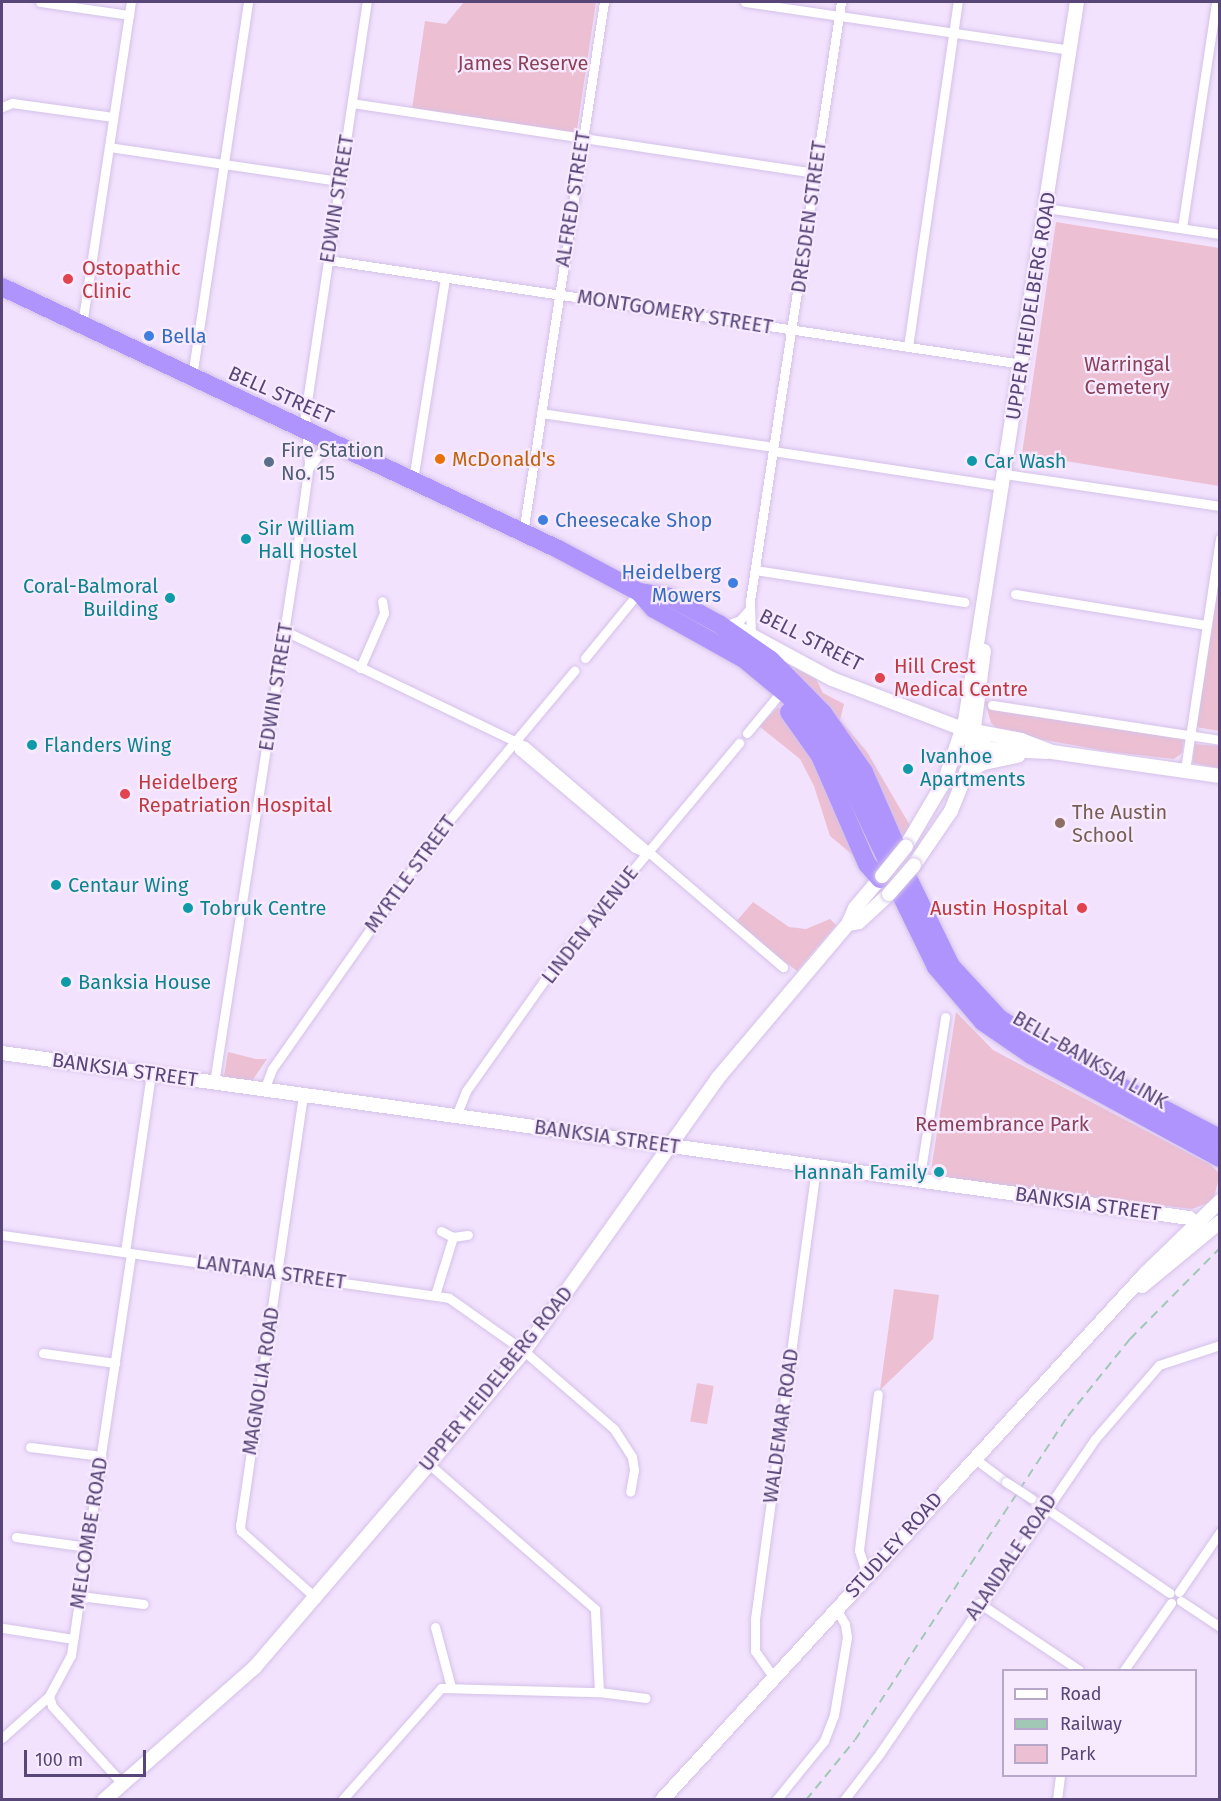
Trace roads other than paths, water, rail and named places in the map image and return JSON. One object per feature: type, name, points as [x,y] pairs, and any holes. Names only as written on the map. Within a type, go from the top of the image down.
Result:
[{"type":"highway","name":"BELL STREET","points":[[2,287],[192,379],[523,533],[639,592],[663,595],[703,615]]},
{"type":"highway","name":"BELL STREET","points":[[639,592],[654,609],[720,644]]},
{"type":"highway","name":"BELL–BANKSIA LINK","points":[[703,615],[771,660],[812,699],[864,772],[895,872],[951,966],[999,1018],[1041,1046],[1220,1138]]},
{"type":"highway","name":"BELL–BANKSIA LINK","points":[[720,644],[767,675],[809,718],[855,788],[895,872],[936,967],[983,1022],[1024,1051],[1220,1158]]},
{"type":"highway","points":[[720,644],[776,698],[820,756],[867,864],[895,872]]},
{"type":"main road","name":"UPPER HEIDELBERG ROAD","points":[[104,1800],[120,1781],[255,1667],[316,1598],[524,1351],[672,1146],[717,1079],[849,924],[859,903],[895,872],[947,818],[966,772],[969,733],[967,710],[985,610],[1077,2]]},
{"type":"main road","name":"UPPER HEIDELBERG ROAD","points":[[849,924],[859,922],[876,908],[969,733],[979,699],[985,610]]},
{"type":"main road","name":"BELL STREET","points":[[703,615],[730,624],[804,666],[969,733]]},
{"type":"main road","points":[[979,699],[995,736]]},
{"type":"main road","points":[[933,720],[956,716],[967,710]]},
{"type":"main road","points":[[969,733],[995,736],[1052,752],[1220,776]]},
{"type":"main road","points":[[969,733],[990,749],[1032,754]]},
{"type":"main road","points":[[966,772],[987,762],[1052,752]]},
{"type":"main road","points":[[859,903],[871,903],[876,908]]},
{"type":"main road","name":"BANKSIA STREET","points":[[2,1053],[816,1168],[1189,1218],[1202,1228]]},
{"type":"main road","name":"STUDLEY ROAD","points":[[662,1800],[974,1458],[1129,1293],[1202,1228],[1220,1201]]},
{"type":"main road","name":"STUDLEY ROAD","points":[[1202,1228],[1220,1222]]},
{"type":"street","points":[[40,2],[129,15]]},
{"type":"street","points":[[82,325],[131,2]]},
{"type":"street","points":[[192,379],[248,2]]},
{"type":"street","name":"EDWIN STREET","points":[[214,1083],[308,469],[305,415],[367,2]]},
{"type":"street","points":[[745,2],[1069,50]]},
{"type":"street","name":"DRESDEN STREET","points":[[751,635],[749,610],[841,2]]},
{"type":"street","points":[[908,347],[958,2]]},
{"type":"street","points":[[1182,228],[1216,2]]},
{"type":"street","name":"ALFRED STREET","points":[[523,533],[603,4]]},
{"type":"street","points":[[352,103],[816,173]]},
{"type":"street","points":[[2,107],[25,104],[113,117]]},
{"type":"street","points":[[109,147],[340,181]]},
{"type":"street","points":[[1046,208],[1220,234]]},
{"type":"street","name":"MONTGOMERY STREET","points":[[328,260],[1022,364]]},
{"type":"street","points":[[412,480],[445,278]]},
{"type":"street","points":[[541,412],[773,449],[1004,480],[1219,505]]},
{"type":"street","points":[[308,469],[321,452],[340,446]]},
{"type":"street","points":[[1185,770],[1220,539]]},
{"type":"street","points":[[755,570],[965,602]]},
{"type":"street","points":[[585,658],[639,592]]},
{"type":"street","points":[[1015,594],[1206,625]]},
{"type":"street","points":[[360,668],[384,613],[382,601]]},
{"type":"street","points":[[730,624],[740,620],[749,610]]},
{"type":"street","points":[[285,631],[515,742],[519,750],[634,848],[646,853],[783,967]]},
{"type":"street","name":"MYRTLE STREET","points":[[264,1090],[272,1069],[432,840],[574,671]]},
{"type":"street","points":[[747,733],[776,698]]},
{"type":"street","points":[[992,705],[1220,740]]},
{"type":"street","name":"LINDEN AVENUE","points":[[456,1116],[466,1091],[566,950],[739,743]]},
{"type":"street","points":[[919,1182],[945,1017]]},
{"type":"street","name":"MELCOMBE ROAD","points":[[2,1737],[49,1696],[69,1661],[115,1363],[151,1074]]},
{"type":"street","name":"MAGNOLIA ROAD","points":[[303,1095],[240,1528],[316,1598]]},
{"type":"street","name":"WALDEMAR ROAD","points":[[774,1678],[755,1652],[755,1619],[816,1168]]},
{"type":"street","points":[[441,1231],[453,1237],[468,1235]]},
{"type":"street","name":"LANTANA STREET","points":[[2,1235],[449,1298],[524,1351],[625,1442],[634,1470],[630,1492]]},
{"type":"street","points":[[435,1295],[453,1237]]},
{"type":"street","points":[[1208,1351],[1220,1345]]},
{"type":"street","points":[[1208,1351],[1220,1353]]},
{"type":"street","name":"ALANDALE ROAD","points":[[844,1800],[880,1753],[979,1603],[1095,1439],[1159,1365],[1179,1356],[1208,1351]]},
{"type":"street","points":[[43,1353],[115,1363]]},
{"type":"street","points":[[867,1575],[860,1550],[878,1394]]},
{"type":"street","points":[[30,1447],[101,1456]]},
{"type":"street","points":[[974,1458],[1220,1628]]},
{"type":"street","points":[[429,1464],[595,1608],[599,1692]]},
{"type":"street","points":[[1125,1669],[1220,1532]]},
{"type":"street","points":[[16,1537],[87,1547]]},
{"type":"street","points":[[80,1596],[144,1604]]},
{"type":"street","points":[[979,1603],[1075,1669]]},
{"type":"street","points":[[776,1800],[825,1741],[834,1715],[847,1637],[845,1624],[836,1610]]},
{"type":"street","points":[[435,1627],[451,1687]]},
{"type":"street","points":[[3,1628],[73,1639]]},
{"type":"street","points":[[342,1800],[441,1688],[599,1692],[646,1698]]},
{"type":"street","points":[[49,1696],[52,1706],[120,1781]]},
{"type":"street","points":[[1058,1799],[1060,1777]]},
{"type":"railway","points":[[806,1800],[855,1740],[1068,1416],[1130,1339],[1220,1248]]},
{"type":"place","name":"Ostopathic Clinic","points":[[68,279]]},
{"type":"place","name":"Bella","points":[[149,336]]},
{"type":"place","name":"McDonald's","points":[[440,459]]},
{"type":"place","name":"Car Wash","points":[[972,461]]},
{"type":"place","name":"Fire Station No. 15","points":[[269,462]]},
{"type":"place","name":"Cheesecake Shop","points":[[543,520]]},
{"type":"place","name":"Sir William Hall Hostel","points":[[246,539]]},
{"type":"place","name":"Heidelberg Mowers","points":[[733,583]]},
{"type":"place","name":"Coral-Balmoral Building","points":[[170,598]]},
{"type":"place","name":"Hill Crest Medical Centre","points":[[880,678]]},
{"type":"place","name":"Flanders Wing","points":[[32,745]]},
{"type":"place","name":"Ivanhoe Apartments","points":[[908,769]]},
{"type":"place","name":"Heidelberg Repatriation Hospital","points":[[125,794]]},
{"type":"place","name":"The Austin School","points":[[1060,823]]},
{"type":"place","name":"Centaur Wing","points":[[56,885]]},
{"type":"place","name":"Tobruk Centre","points":[[188,908]]},
{"type":"place","name":"Austin Hospital","points":[[1082,908]]},
{"type":"place","name":"Banksia House","points":[[66,982]]},
{"type":"place","name":"Hannah Family","points":[[939,1172]]},
{"type":"park label","name":"James Reserve","points":[[523,63]]},
{"type":"park label","name":"Warringal Cemetery","points":[[1127,376]]},
{"type":"park label","name":"Remembrance Park","points":[[1002,1124]]}]
